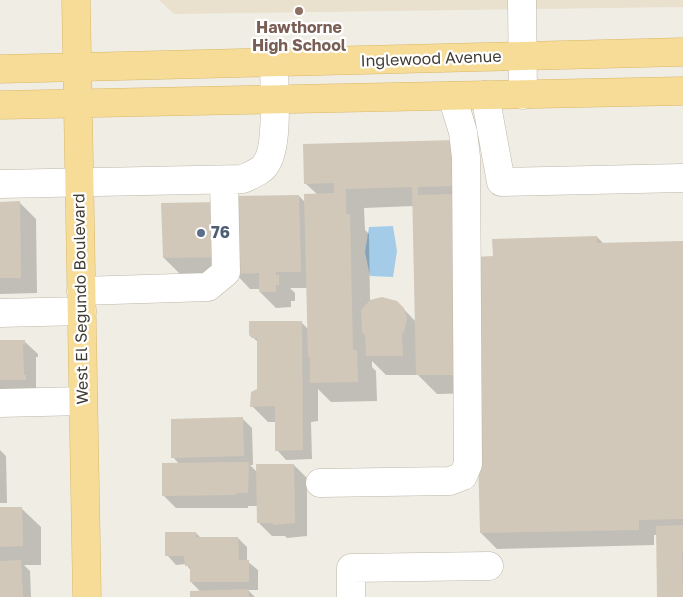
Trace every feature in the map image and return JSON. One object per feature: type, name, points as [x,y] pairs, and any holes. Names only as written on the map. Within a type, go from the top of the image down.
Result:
[{"type":"main road","name":"West El Segundo Boulevard","points":[[76,0],[87,597]]},
{"type":"main road","name":"Inglewood Avenue","points":[[0,69],[683,52]]},
{"type":"main road","points":[[0,105],[683,91]]},
{"type":"lane","points":[[522,0],[523,95]]},
{"type":"lane","points":[[0,184],[244,179],[265,167],[272,155],[275,100],[274,63]]},
{"type":"lane","points":[[320,483],[450,481],[462,476],[468,464],[466,157],[463,132],[452,96]]},
{"type":"lane","points":[[485,96],[501,182],[683,178]]},
{"type":"lane","points":[[0,313],[81,301],[208,287],[226,272],[224,180]]},
{"type":"lane","points":[[0,403],[83,401]]},
{"type":"lane","points":[[351,597],[351,568],[489,566]]},
{"type":"shaded area","name":"Hawthorne High School","points":[[159,0],[683,0],[683,7],[174,14]]},
{"type":"water","points":[[393,226],[397,251],[393,277],[370,276],[365,252],[369,227]]},
{"type":"building","points":[[456,140],[457,186],[418,187],[418,195],[458,194],[457,375],[416,375],[412,187],[346,189],[346,214],[350,214],[353,350],[357,350],[358,382],[310,383],[304,194],[334,193],[334,183],[304,184],[303,144]]},
{"type":"building","points":[[299,195],[301,272],[276,272],[276,275],[279,275],[279,285],[276,285],[276,292],[259,292],[259,273],[233,274],[232,196]]},
{"type":"building","points":[[20,201],[21,278],[0,278],[0,202]]},
{"type":"building","points":[[221,202],[223,257],[163,258],[161,203]]},
{"type":"building","points":[[597,236],[597,243],[683,241],[683,519],[639,520],[639,530],[480,533],[473,257],[493,256],[492,239]]},
{"type":"building","points":[[382,297],[397,301],[404,308],[407,319],[404,332],[402,333],[403,356],[366,356],[361,310],[370,300]]},
{"type":"building","points":[[249,321],[302,321],[303,450],[275,451],[275,406],[250,407],[251,392],[257,389],[257,338],[252,338],[249,335]]},
{"type":"building","points":[[0,340],[25,340],[25,345],[23,344],[24,375],[26,375],[26,380],[0,380]]},
{"type":"building","points":[[243,417],[244,456],[171,458],[171,419]]},
{"type":"building","points":[[249,462],[248,493],[236,493],[236,495],[162,496],[162,463]]},
{"type":"building","points":[[256,464],[294,464],[295,523],[273,525],[273,523],[257,523]]},
{"type":"building","points":[[0,507],[22,507],[23,546],[0,547]]},
{"type":"building","points":[[683,525],[683,597],[657,597],[656,526]]},
{"type":"building","points":[[165,532],[196,532],[196,537],[238,537],[239,560],[249,560],[249,582],[190,582],[190,566],[185,566],[184,556],[165,556]]},
{"type":"building","points":[[21,560],[23,597],[0,597],[0,561]]},
{"type":"building","points":[[249,589],[249,597],[190,597],[190,591]]},
{"type":"place","name":"Hawthorne High School","points":[[299,11]]},
{"type":"place","name":"76","points":[[201,233]]}]
